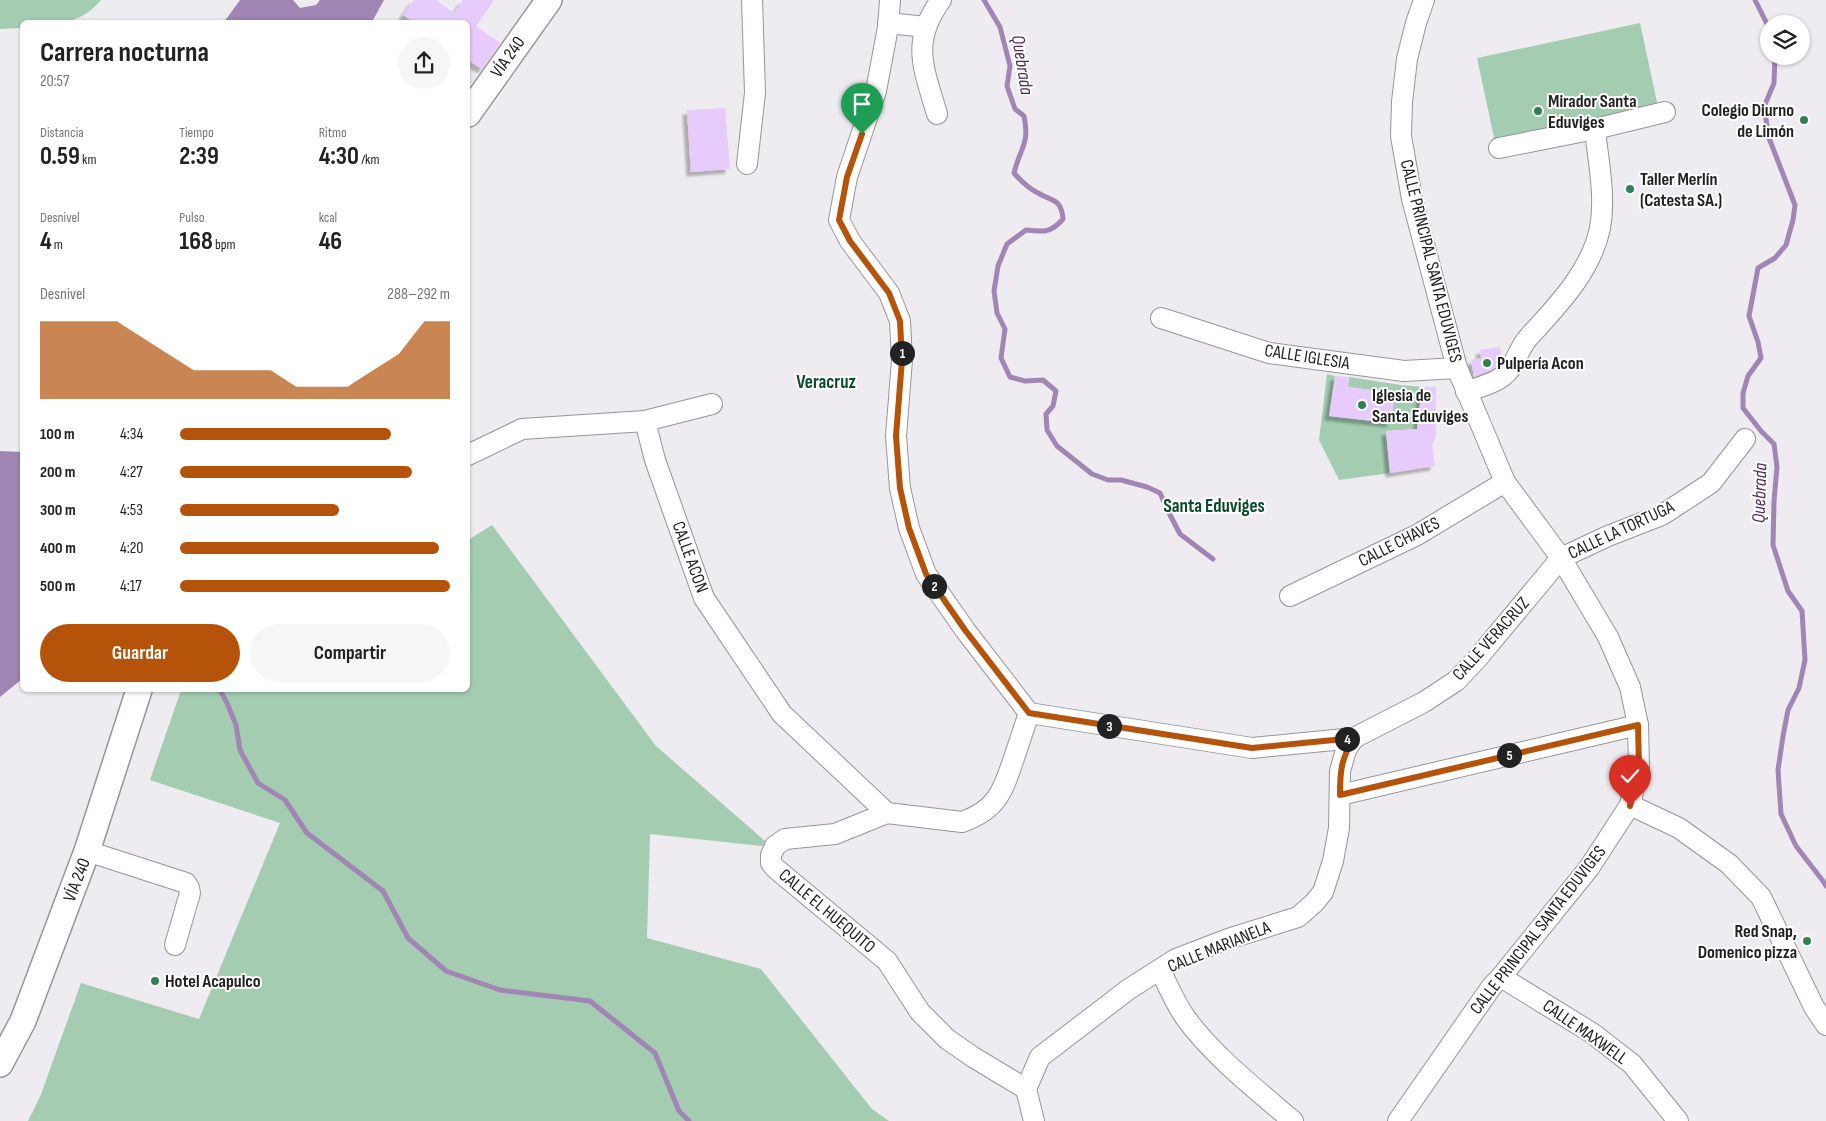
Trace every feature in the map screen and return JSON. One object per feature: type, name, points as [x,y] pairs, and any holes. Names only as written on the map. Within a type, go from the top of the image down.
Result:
[{"type":"main road","name":"VÍA 240","points":[[470,111],[549,0]]},
{"type":"main road","name":"VÍA 240","points":[[0,1064],[23,1021],[88,851],[138,692]]},
{"type":"street","points":[[748,164],[755,93],[752,0]]},
{"type":"street","points":[[890,0],[888,23],[876,90],[847,177],[839,220],[850,241],[889,293],[900,321],[902,360],[896,436],[900,488],[909,528],[926,574],[965,630],[1029,713]]},
{"type":"street","points":[[937,114],[924,70],[922,42],[926,26],[941,0]]},
{"type":"street","name":"CALLE PRINCIPAL SANTA EDUVIGES","points":[[1398,1121],[1492,986],[1589,868],[1630,806],[1639,766],[1638,725],[1630,687],[1608,637],[1561,558],[1505,482],[1457,368],[1412,199],[1401,136],[1402,102],[1407,59],[1424,0]]},
{"type":"street","points":[[888,23],[926,26]]},
{"type":"street","points":[[1499,148],[1594,129],[1665,112]]},
{"type":"street","points":[[1466,392],[1503,378],[1512,366],[1522,345],[1569,291],[1593,250],[1600,227],[1602,199],[1594,129]]},
{"type":"street","name":"CALLE IGLESIA","points":[[1161,318],[1269,352],[1404,372],[1457,368]]},
{"type":"street","points":[[470,454],[522,429],[645,421],[712,404]]},
{"type":"street","name":"CALLE ACON","points":[[645,421],[656,460],[704,598],[782,714],[887,813]]},
{"type":"street","name":"CALLE LA TORTUGA","points":[[1561,558],[1608,536],[1662,515],[1711,483],[1744,439]]},
{"type":"street","name":"CALLE CHAVES","points":[[1290,596],[1417,535],[1505,482]]},
{"type":"street","name":"CALLE VERACRUZ","points":[[1029,713],[1252,748],[1354,738],[1424,702],[1456,681],[1476,660],[1561,558]]},
{"type":"street","name":"CALLE EL HUEQUITO","points":[[1026,1089],[947,1039],[920,1012],[887,961],[775,868],[771,863],[771,855],[775,846],[784,839],[835,834],[887,813],[962,822],[973,818],[988,809],[1004,790],[1029,713]]},
{"type":"street","points":[[1340,795],[1638,725]]},
{"type":"street","name":"CALLE MARIANELA","points":[[1026,1089],[1040,1057],[1129,989],[1176,959],[1228,939],[1298,916],[1314,903],[1323,892],[1333,861],[1339,828],[1340,771],[1346,750],[1354,738]]},
{"type":"street","points":[[1630,806],[1680,828],[1729,864],[1761,897],[1814,1007],[1826,1025]]},
{"type":"street","points":[[88,851],[186,883],[190,893],[175,945]]},
{"type":"street","points":[[1160,970],[1185,1017],[1211,1047],[1293,1121]]},
{"type":"street","name":"CALLE MAXWELL","points":[[1501,977],[1592,1033],[1632,1064],[1678,1121]]},
{"type":"street","points":[[1026,1089],[1034,1121]]},
{"type":"green space","points":[[0,0],[101,0],[83,15],[71,20],[20,20],[20,28],[0,29]]},
{"type":"green space","points":[[1640,23],[1658,107],[1495,142],[1477,58]]},
{"type":"green space","points":[[1327,374],[1335,376],[1330,416],[1391,423],[1395,393],[1348,387],[1349,377],[1422,387],[1417,429],[1386,431],[1390,473],[1339,480],[1319,440]]},
{"type":"green space","points":[[492,525],[656,746],[772,847],[650,834],[647,938],[761,969],[872,1109],[889,1121],[28,1121],[40,1097],[81,983],[199,1019],[280,823],[150,780],[180,692],[470,692],[470,539]]},
{"type":"shaded area","points":[[240,0],[293,0],[300,8],[316,5],[320,0],[384,0],[373,20],[225,20]]},
{"type":"shaded area","points":[[0,451],[20,452],[20,681],[0,697]]},
{"type":"building","points":[[414,0],[436,0],[454,13],[463,0],[494,0],[476,26],[500,43],[482,69],[470,61],[470,20],[411,20],[403,15]]},
{"type":"building","points":[[725,108],[730,169],[691,172],[687,110]]},
{"type":"building","name":"Pulpería Acon","points":[[1500,347],[1502,359],[1500,363],[1493,369],[1474,377],[1471,360],[1481,358],[1480,350]]},
{"type":"building","name":"Iglesia de Santa Eduviges","points":[[1335,376],[1349,377],[1348,387],[1395,393],[1391,423],[1329,416]]},
{"type":"building","points":[[1422,387],[1436,387],[1436,437],[1432,444],[1435,466],[1390,473],[1386,431],[1417,429]]},
{"type":"waterway","name":"Quebrada","points":[[984,0],[1000,27],[1010,66],[1007,86],[1015,109],[1024,116],[1026,125],[1024,146],[1014,173],[1031,189],[1058,204],[1063,219],[1051,229],[1026,230],[1007,244],[998,266],[994,291],[997,313],[1005,329],[1001,358],[1010,377],[1025,381],[1043,380],[1056,391],[1053,406],[1046,414],[1047,430],[1057,446],[1092,474],[1108,480],[1121,480],[1147,487],[1160,493],[1180,534],[1213,559]]},
{"type":"waterway","name":"Quebrada","points":[[1755,0],[1762,15]]},
{"type":"waterway","name":"Quebrada","points":[[1775,65],[1774,83],[1764,107],[1769,138],[1795,205],[1786,245],[1775,258],[1758,268],[1749,316],[1758,342],[1761,358],[1748,376],[1743,393],[1743,408],[1774,444],[1777,467],[1773,545],[1788,591],[1802,611],[1805,660],[1799,688],[1788,710],[1783,736],[1778,770],[1781,814],[1796,846],[1826,886]]},
{"type":"waterway","points":[[221,692],[236,725],[240,750],[258,783],[285,800],[307,833],[383,891],[408,938],[446,971],[500,990],[590,1001],[655,1053],[679,1111],[689,1121]]},
{"type":"place","name":"Mirador Santa Eduviges","points":[[1538,111]]},
{"type":"place","name":"Colegio Diurno de Limón","points":[[1804,120]]},
{"type":"place","name":"Taller Merlín (Catesta SA.)","points":[[1630,189]]},
{"type":"place","name":"Pulpería Acon","points":[[1487,363]]},
{"type":"place","name":"Iglesia de Santa Eduviges","points":[[1362,405]]},
{"type":"place","name":"Red Snap, Domenico pizza","points":[[1807,941]]},
{"type":"place","name":"Hotel Acapulco","points":[[155,981]]},
{"type":"district","name":"Veracruz","points":[[826,382]]},
{"type":"district","name":"Santa Eduviges","points":[[1214,506]]},
{"type":"route","points":[[862,134],[847,177],[839,220],[850,241],[889,293],[900,321],[902,360],[896,436],[900,488],[909,528],[926,574],[965,630],[1029,713],[1252,748],[1354,738],[1346,750],[1340,771],[1340,795],[1638,725],[1639,766],[1630,806]]}]
